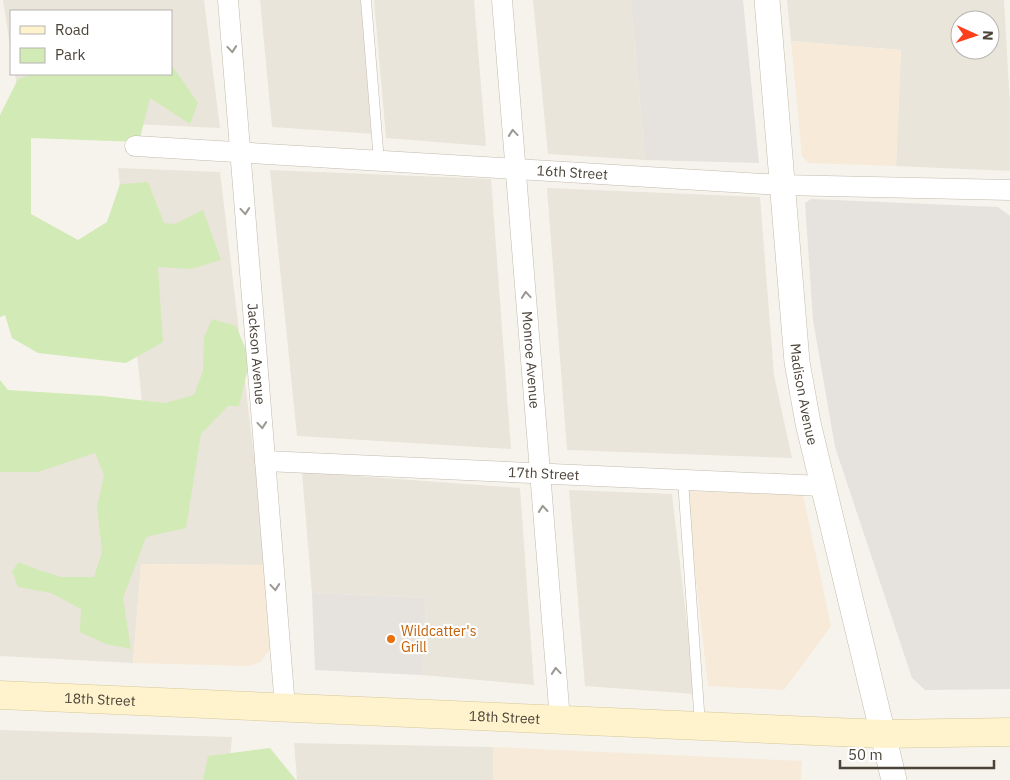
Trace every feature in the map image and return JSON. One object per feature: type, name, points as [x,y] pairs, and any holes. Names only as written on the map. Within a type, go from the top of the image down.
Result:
[{"type":"main road","name":"18th Street","points":[[0,694],[883,734],[1010,732]]},
{"type":"street","name":"Jackson Avenue","points":[[228,0],[285,707]]},
{"type":"street","name":"Monroe Avenue","points":[[502,0],[560,720]]},
{"type":"street","name":"Madison Avenue","points":[[766,0],[797,362],[822,486],[894,780]]},
{"type":"street","name":"16th Street","points":[[135,146],[240,154],[781,185],[1010,190]]},
{"type":"street","name":"17th Street","points":[[265,461],[822,486]]},
{"type":"lane","points":[[366,0],[379,162]]},
{"type":"lane","points":[[683,480],[700,726]]},
{"type":"shaded area","points":[[3,0],[204,0],[220,128],[22,119],[15,75],[172,75],[172,10],[10,10],[10,46]]},
{"type":"shaded area","points":[[260,0],[362,0],[374,134],[272,127]]},
{"type":"shaded area","points":[[374,0],[474,0],[486,146],[386,138]]},
{"type":"shaded area","points":[[533,0],[631,0],[645,160],[548,154]]},
{"type":"shaded area","points":[[631,0],[743,0],[759,163],[645,160]]},
{"type":"shaded area","points":[[787,0],[1004,0],[1010,105],[1010,171],[896,166],[901,50],[791,41]]},
{"type":"shaded area","points":[[791,41],[901,50],[896,166],[809,163],[802,156]]},
{"type":"shaded area","points":[[118,168],[220,172],[267,565],[141,564],[133,663],[0,656],[0,415],[144,422]]},
{"type":"shaded area","points":[[270,170],[491,179],[511,449],[297,436]]},
{"type":"shaded area","points":[[547,188],[760,197],[774,375],[792,458],[567,450]]},
{"type":"shaded area","points":[[811,199],[998,207],[1010,216],[1010,689],[925,690],[912,678],[835,447],[813,320],[805,203]]},
{"type":"shaded area","points":[[302,472],[520,488],[534,685],[422,675],[426,598],[312,593]]},
{"type":"shaded area","points":[[569,490],[672,494],[695,694],[585,686]]},
{"type":"shaded area","points":[[686,491],[803,495],[831,626],[784,690],[708,686]]},
{"type":"shaded area","points":[[141,564],[267,565],[272,647],[260,662],[249,666],[133,663]]},
{"type":"shaded area","points":[[312,593],[426,598],[422,675],[315,670]]},
{"type":"shaded area","points":[[0,730],[232,737],[228,780],[0,780]]},
{"type":"shaded area","points":[[294,743],[493,747],[493,780],[297,780]]},
{"type":"shaded area","points":[[493,747],[802,761],[801,780],[493,780]]},
{"type":"green space","points":[[172,65],[198,103],[190,124],[150,98],[139,142],[31,138],[31,214],[78,240],[107,222],[120,184],[148,182],[164,223],[175,224],[203,210],[221,260],[191,269],[158,267],[163,342],[126,363],[38,353],[12,338],[5,315],[0,317],[0,115],[18,79],[31,75],[172,75]]},
{"type":"green space","points":[[212,319],[236,326],[250,359],[239,406],[228,406],[201,434],[186,528],[146,537],[123,598],[131,649],[106,644],[80,632],[81,609],[51,593],[18,587],[12,571],[19,562],[61,577],[94,577],[102,552],[97,507],[104,475],[95,453],[38,472],[0,472],[0,380],[8,390],[103,396],[165,403],[194,395],[203,371],[204,337]]},
{"type":"green space","points":[[270,748],[296,780],[203,780],[208,756]]},
{"type":"place","name":"Wildcatter's Grill","points":[[391,639]]}]
